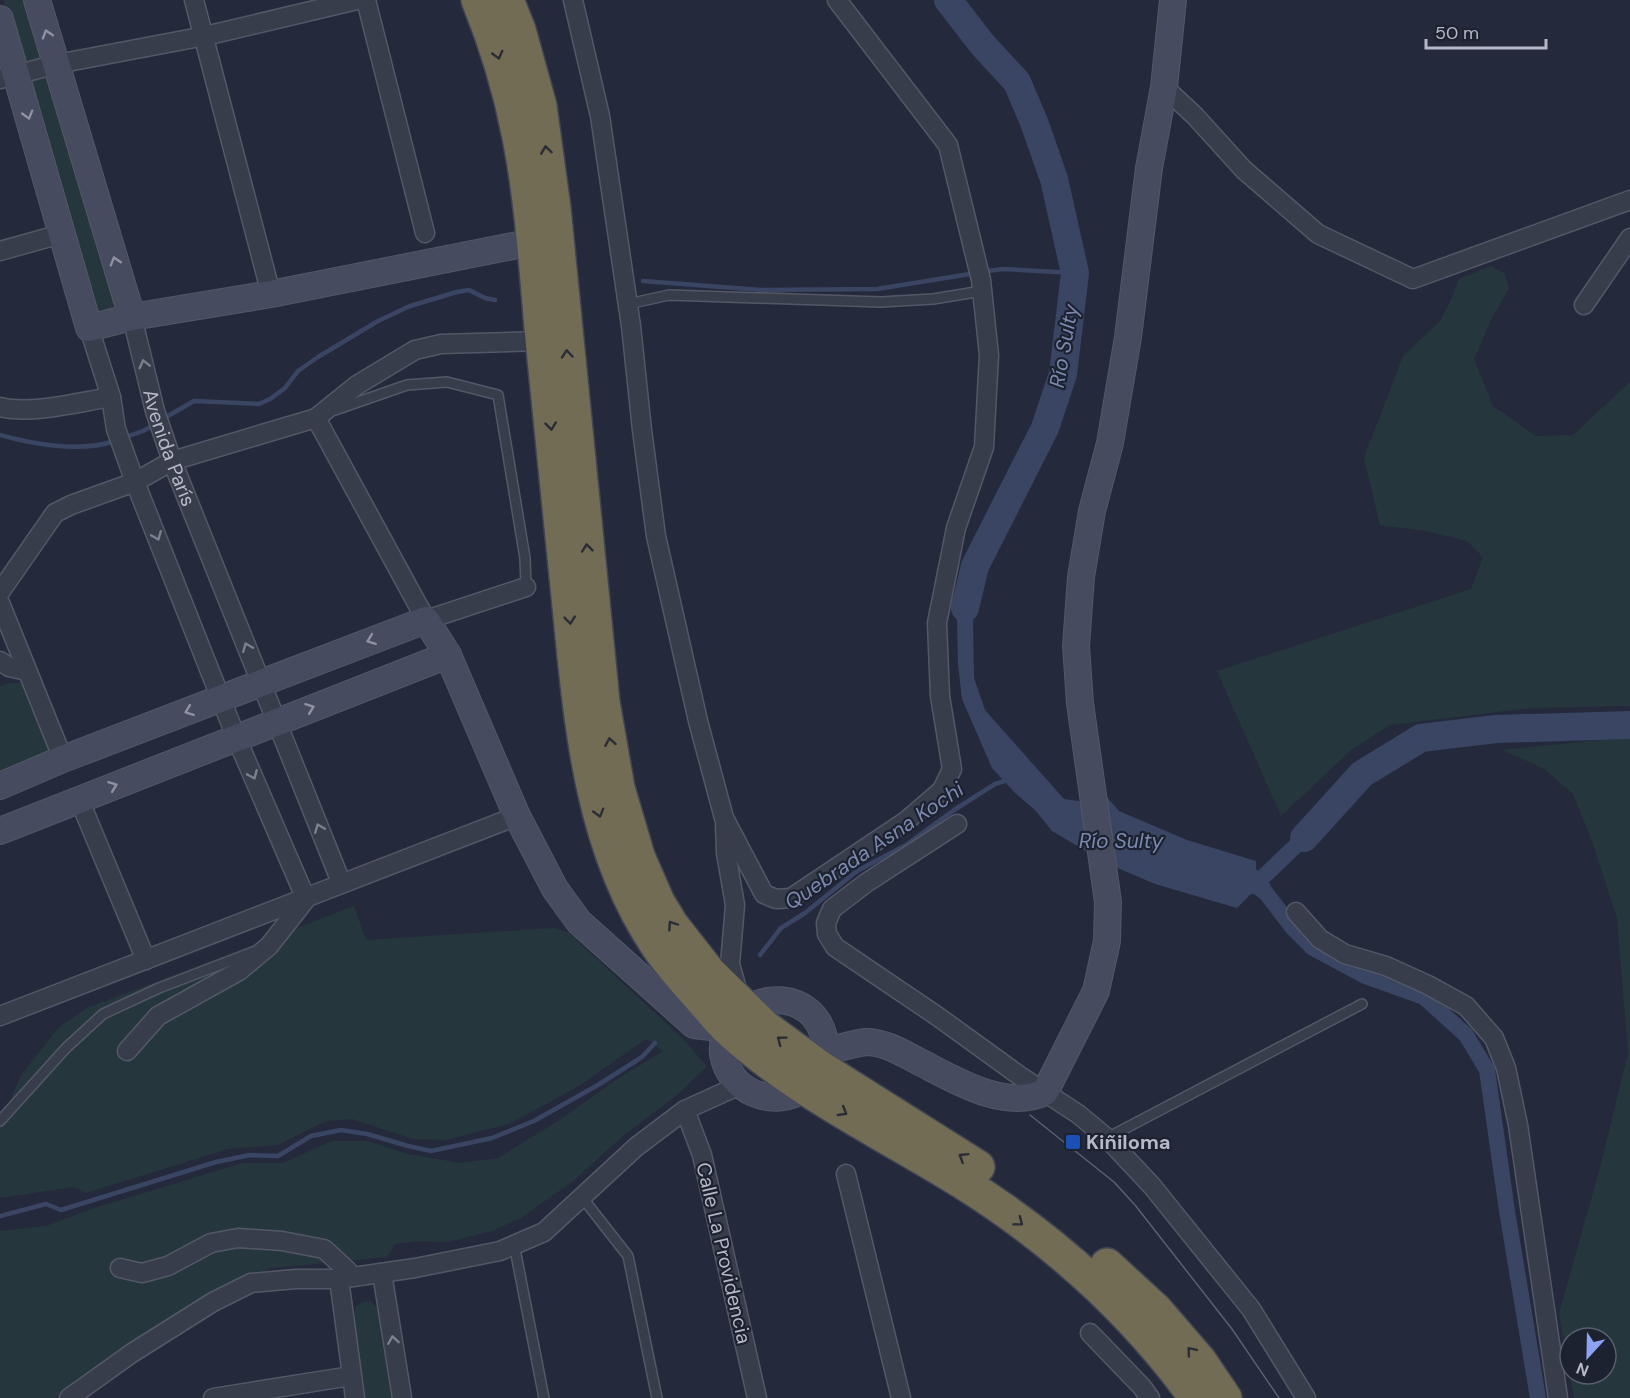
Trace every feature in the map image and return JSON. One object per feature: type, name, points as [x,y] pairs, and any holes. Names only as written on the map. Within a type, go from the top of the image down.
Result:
[{"type":"highway","points":[[478,0],[493,38],[519,138],[533,242],[575,666],[592,789],[614,861],[640,919],[673,966],[736,1019],[765,1027],[813,1078],[1015,1218],[1062,1255],[1113,1299],[1169,1360],[1196,1398]]},
{"type":"highway","points":[[507,0],[519,30],[540,106],[554,208],[603,702],[618,788],[638,856],[658,902],[736,1019]]},
{"type":"highway","points":[[813,1078],[972,1162],[1044,1212],[1103,1261],[1156,1310],[1200,1361],[1225,1398]]},
{"type":"street","name":"Avenida París","points":[[37,0],[132,317],[162,432],[341,882]]},
{"type":"street","points":[[194,0],[271,294]]},
{"type":"street","points":[[8,77],[57,64],[205,36],[357,0]]},
{"type":"street","points":[[366,0],[425,233]]},
{"type":"street","points":[[573,0],[600,116],[628,304],[656,536],[698,721],[724,818],[726,854],[735,905],[730,964],[735,988],[736,1019],[722,1047],[725,1062],[740,1085],[755,1095],[775,1098],[791,1096],[813,1078],[834,1049],[867,1042],[893,1048],[977,1089],[1008,1098],[1034,1097],[1045,1092],[1096,990],[1107,941],[1108,902],[1080,703],[1076,646],[1081,577],[1092,511],[1110,443],[1128,336],[1149,168],[1164,87],[1173,0]]},
{"type":"street","points":[[724,818],[764,894],[776,899],[791,898],[906,821],[942,790],[952,769],[940,696],[937,623],[956,528],[984,447],[989,355],[982,291],[948,145],[837,0]]},
{"type":"street","points":[[0,19],[8,77],[61,234],[111,397],[116,429],[236,737],[306,899]]},
{"type":"street","points":[[1164,87],[1195,116],[1244,170],[1318,234],[1413,279],[1630,200]]},
{"type":"street","points":[[0,251],[61,234]]},
{"type":"street","points":[[1584,306],[1630,238]]},
{"type":"street","points":[[89,328],[132,317],[271,294],[533,242]]},
{"type":"street","points":[[0,592],[55,513],[135,482],[172,461],[316,418],[357,385],[415,350],[441,344],[542,341]]},
{"type":"street","points":[[0,407],[41,408],[111,397]]},
{"type":"street","points":[[316,418],[426,620],[448,655],[517,816],[555,889],[579,922],[694,1025],[736,1019]]},
{"type":"street","points":[[0,786],[261,682],[426,620],[526,587]]},
{"type":"street","points":[[0,603],[63,759]]},
{"type":"street","points":[[0,831],[448,655]]},
{"type":"street","points":[[0,661],[9,667],[27,671]]},
{"type":"street","points":[[0,680],[27,671]]},
{"type":"street","points":[[79,799],[146,960]]},
{"type":"street","points":[[0,1016],[306,899],[341,882],[517,816]]},
{"type":"street","points":[[957,824],[866,883],[832,909],[826,923],[827,934],[835,947],[1078,1114],[1107,1138],[1159,1195],[1251,1309],[1306,1398]]},
{"type":"street","points":[[127,1051],[158,1016],[239,971],[269,946],[306,899]]},
{"type":"street","points":[[1296,912],[1320,939],[1345,954],[1386,966],[1466,1006],[1494,1038],[1506,1068],[1518,1125],[1558,1398]]},
{"type":"street","points":[[69,1398],[132,1353],[213,1302],[251,1283],[296,1279],[339,1280],[489,1253],[544,1232],[636,1147],[685,1110],[740,1085]]},
{"type":"street","name":"Calle La Providencia","points":[[685,1110],[702,1155],[757,1398]]},
{"type":"street","points":[[846,1174],[901,1398]]},
{"type":"street","points":[[120,1268],[142,1273],[168,1266],[210,1243],[238,1238],[282,1241],[324,1249],[348,1271],[339,1280]]},
{"type":"street","points":[[382,1272],[402,1398]]},
{"type":"street","points":[[339,1280],[355,1398]]},
{"type":"street","points":[[1090,1333],[1146,1393],[1169,1360]]},
{"type":"street","points":[[213,1398],[351,1376]]},
{"type":"lane","points":[[628,304],[669,295],[881,302],[933,299],[982,291]]},
{"type":"lane","points":[[316,418],[407,385],[447,382],[498,395],[525,558],[526,587]]},
{"type":"lane","points":[[0,1121],[66,1048],[104,1014],[159,988],[269,946]]},
{"type":"lane","points":[[1107,1138],[1362,1004]]},
{"type":"lane","points":[[581,1196],[628,1256],[657,1398]]},
{"type":"lane","points":[[514,1244],[544,1398]]},
{"type":"shaded area","points":[[4,0],[27,0],[42,55],[40,61],[31,65],[20,54]]},
{"type":"shaded area","points":[[49,77],[54,85],[114,302],[113,307],[106,314],[95,312],[30,84],[33,79]]},
{"type":"shaded area","points":[[1491,266],[1504,273],[1509,288],[1491,320],[1474,359],[1493,406],[1536,436],[1573,435],[1630,382],[1630,706],[1531,708],[1390,725],[1351,750],[1281,816],[1217,671],[1471,589],[1483,557],[1467,541],[1426,531],[1380,525],[1364,458],[1403,356],[1440,321],[1459,279]]},
{"type":"shaded area","points":[[10,683],[22,685],[49,755],[0,782],[0,686]]},
{"type":"shaded area","points":[[1620,738],[1630,739],[1630,1398],[1574,1398],[1572,1386],[1618,1386],[1618,1326],[1561,1326],[1559,1313],[1600,1168],[1628,1053],[1617,918],[1592,841],[1573,794],[1543,768],[1502,750]]},
{"type":"shaded area","points":[[354,906],[366,940],[554,928],[569,933],[682,1038],[707,1066],[677,1095],[624,1135],[572,1182],[521,1218],[492,1231],[448,1242],[416,1241],[395,1244],[387,1257],[271,1268],[200,1301],[55,1398],[0,1398],[0,1231],[46,1226],[94,1208],[243,1163],[283,1163],[332,1141],[367,1141],[408,1154],[461,1163],[498,1158],[663,1051],[646,1039],[579,1086],[509,1124],[445,1140],[413,1139],[352,1119],[326,1121],[278,1145],[228,1149],[86,1193],[73,1187],[0,1198],[0,1122],[22,1074],[59,1027],[87,1008]]},
{"type":"shaded area","points":[[366,1301],[371,1302],[377,1308],[391,1398],[365,1398],[354,1315],[356,1306]]},
{"type":"water","name":"Río Sulty","points":[[965,567],[987,574],[973,620],[974,678],[985,710],[1064,799],[1093,803],[1107,797],[1119,811],[1187,840],[1256,861],[1256,869],[1271,885],[1263,895],[1256,892],[1250,895],[1237,908],[1155,884],[1106,863],[1052,831],[1035,810],[1015,793],[992,768],[962,699],[957,620]]},
{"type":"waterway","name":"Río Sulty","points":[[948,0],[982,44],[1017,82],[1054,179],[1075,273],[1063,374],[1045,428],[975,566],[965,608]]},
{"type":"waterway","points":[[988,271],[1003,269],[1075,273]]},
{"type":"waterway","points":[[643,281],[761,290],[877,289],[970,274]]},
{"type":"waterway","points":[[161,420],[194,401],[259,404],[270,399],[285,388],[298,371],[318,357],[378,321],[410,306],[469,290],[495,300]]},
{"type":"waterway","points":[[123,438],[154,425]]},
{"type":"waterway","points":[[0,435],[28,442],[72,447],[87,447],[115,441]]},
{"type":"waterway","points":[[1304,838],[1362,774],[1421,738],[1496,729],[1630,725]]},
{"type":"waterway","name":"Quebrada Asna Kochi","points":[[760,955],[781,928],[805,913],[857,871],[906,845],[995,784],[1008,780]]},
{"type":"waterway","points":[[1263,877],[1304,838]]},
{"type":"waterway","points":[[1254,884],[1266,893],[1292,927],[1313,948],[1365,976],[1424,997],[1466,1035],[1487,1070],[1507,1211],[1538,1398]]},
{"type":"waterway","name":"Quebrada Asna Kochi","points":[[0,1216],[46,1204],[61,1210],[216,1162],[250,1155],[278,1156],[311,1136],[341,1130],[367,1134],[431,1151],[492,1138],[534,1121],[598,1085],[642,1057],[655,1043]]},
{"type":"tram line","points":[[1030,1115],[1114,1182],[1135,1205],[1232,1329],[1279,1398]]},
{"type":"place","name":"Kiñiloma","points":[[1073,1142]]}]
